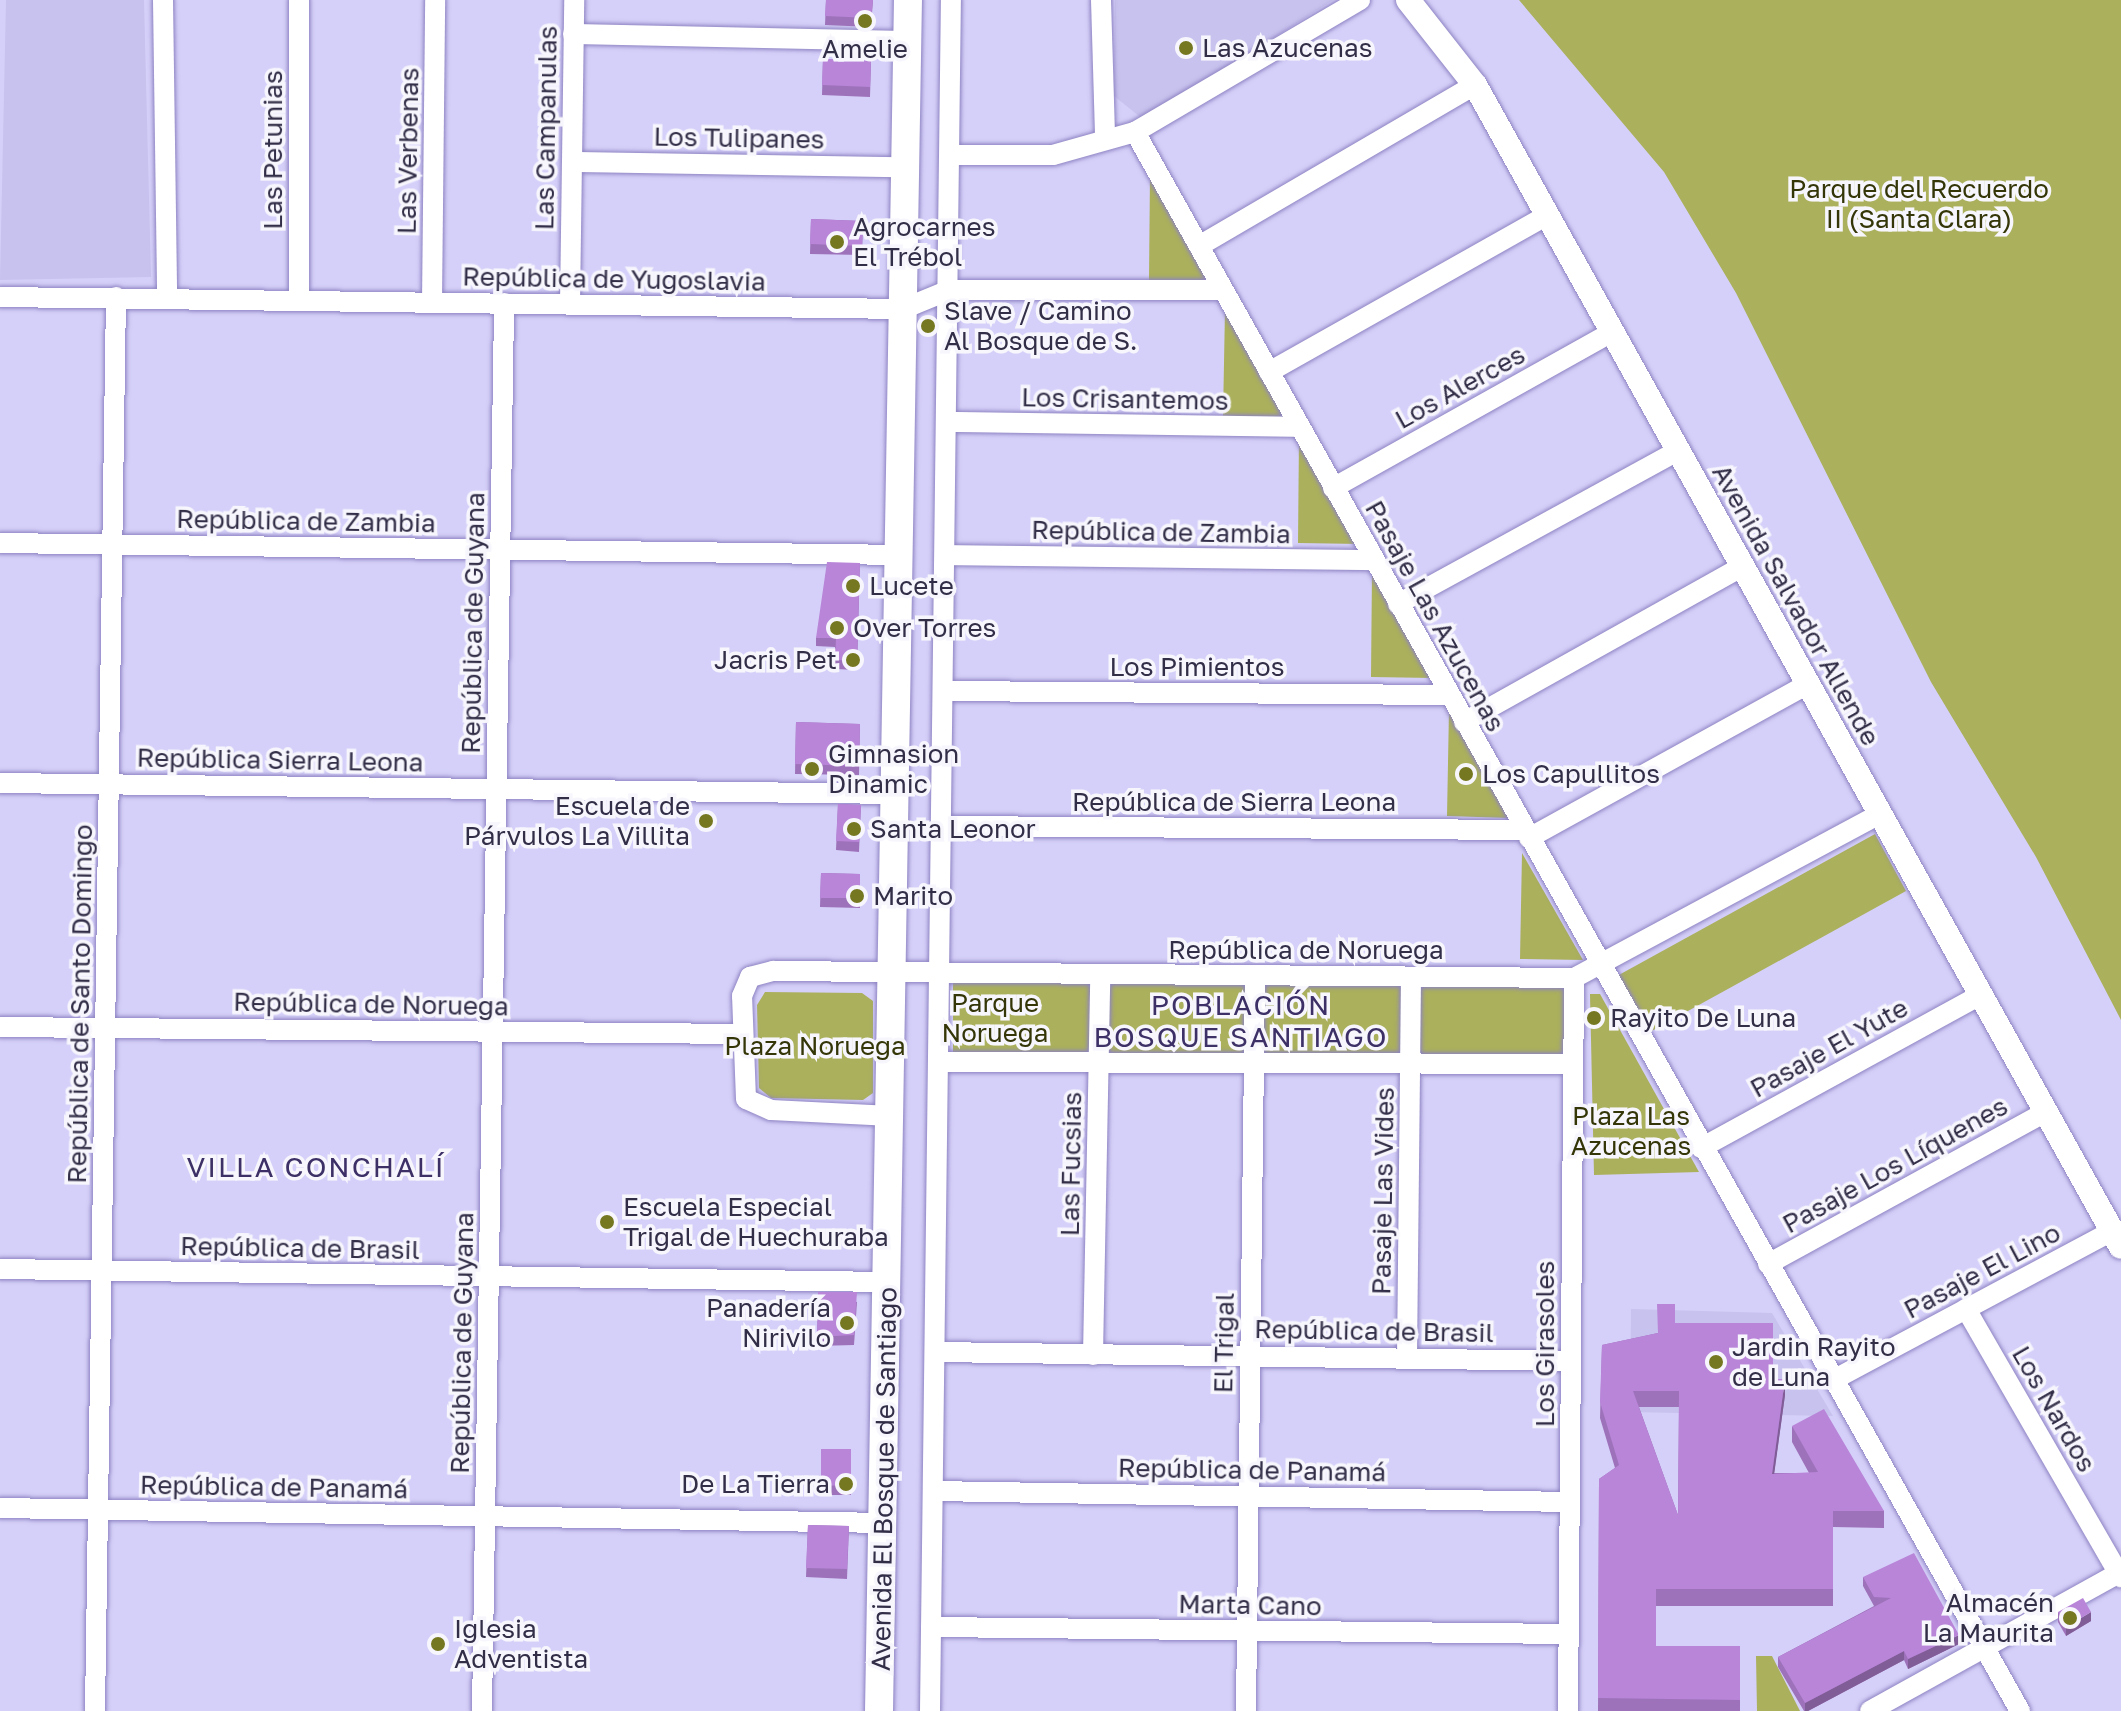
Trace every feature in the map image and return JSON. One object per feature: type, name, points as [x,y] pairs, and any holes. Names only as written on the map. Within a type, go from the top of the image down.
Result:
[{"type":"main road","name":"Avenida El Bosque de Santiago","points":[[879,1711],[908,0]]},
{"type":"street","points":[[163,0],[167,298]]},
{"type":"street","name":"Las Petunias","points":[[299,0],[299,300]]},
{"type":"street","name":"Las Verbenas","points":[[432,302],[435,0]]},
{"type":"street","name":"Las Campanulas","points":[[570,304],[574,0]]},
{"type":"street","name":"Avenida El Bosque de Santiago","points":[[930,1711],[950,422],[951,0]]},
{"type":"street","points":[[1101,0],[1105,138]]},
{"type":"street","points":[[950,155],[1053,155],[1135,132],[1360,0]]},
{"type":"street","name":"Avenida Salvador Allende","points":[[1408,0],[1475,85],[2117,1239]]},
{"type":"street","points":[[573,34],[907,41]]},
{"type":"street","points":[[1199,246],[1475,85]]},
{"type":"street","name":"Pasaje Las Azucenas","points":[[1135,132],[1701,1148],[2020,1711]]},
{"type":"street","name":"Los Tulipanes","points":[[572,162],[905,167]]},
{"type":"street","points":[[1269,372],[1548,215]]},
{"type":"street","name":"República de Yugoslavia","points":[[0,297],[903,309],[949,290],[1223,290]]},
{"type":"street","name":"República de Santo Domingo","points":[[95,1711],[116,297]]},
{"type":"street","name":"República de Guyana","points":[[482,1711],[504,303]]},
{"type":"street","name":"Los Alerces","points":[[1333,488],[1612,332]]},
{"type":"street","name":"Los Crisantemos","points":[[950,422],[1300,427]]},
{"type":"street","points":[[1398,604],[1678,451]]},
{"type":"street","name":"República de Zambia","points":[[0,543],[900,555]]},
{"type":"street","name":"República de Zambia","points":[[948,555],[1373,560]]},
{"type":"street","points":[[1464,722],[1743,566]]},
{"type":"street","name":"República de Sierra Leona","points":[[943,826],[1526,834],[1808,684]]},
{"type":"street","name":"Los Pimientos","points":[[946,691],[1449,695]]},
{"type":"street","name":"República Sierra Leona","points":[[0,783],[896,794]]},
{"type":"street","name":"República de Noruega","points":[[891,1116],[757,1107],[743,1092],[742,1034],[743,988],[756,974],[1574,978],[1601,968],[1880,814]]},
{"type":"street","name":"Las Fucsias","points":[[1093,1355],[1100,975]]},
{"type":"street","name":"El Trigal","points":[[1246,1711],[1255,976]]},
{"type":"street","name":"Pasaje Las Vides","points":[[1407,1358],[1411,977]]},
{"type":"street","name":"Los Girasoles","points":[[1568,1711],[1574,978]]},
{"type":"street","name":"Pasaje El Yute","points":[[1701,1148],[1981,995]]},
{"type":"street","name":"República de Noruega","points":[[0,1027],[742,1034]]},
{"type":"street","points":[[940,1062],[1573,1064]]},
{"type":"street","name":"Pasaje Los Líquenes","points":[[1768,1264],[2046,1112]]},
{"type":"street","name":"Pasaje El Lino","points":[[1833,1380],[1966,1309],[2117,1239]]},
{"type":"street","name":"República de Brasil","points":[[0,1269],[887,1282]]},
{"type":"street","name":"Los Nardos","points":[[1966,1309],[2120,1574]]},
{"type":"street","name":"República de Brasil","points":[[936,1352],[1571,1361]]},
{"type":"street","name":"República de Panamá","points":[[933,1491],[1569,1502]]},
{"type":"street","name":"República de Panamá","points":[[0,1508],[882,1523]]},
{"type":"street","points":[[1870,1711],[2120,1574]]},
{"type":"street","name":"Marta Cano","points":[[931,1627],[1568,1634]]},
{"type":"shaded area","points":[[6,0],[144,0],[151,277],[0,280]]},
{"type":"shaded area","name":"Las Azucenas","points":[[1115,0],[1333,0],[1144,120],[1114,96]]},
{"type":"shaded area","name":"Jardin Rayito de Luna","points":[[1631,1309],[1772,1313],[1833,1416],[1630,1412]]},
{"type":"green space","name":"Parque del Recuerdo II (Santa Clara)","points":[[1519,0],[2121,0],[2121,1020],[2036,857],[1931,682],[1736,293],[1664,172]]},
{"type":"green space","points":[[1150,174],[1211,281],[1149,280]]},
{"type":"green space","points":[[1225,310],[1286,417],[1223,416]]},
{"type":"green space","points":[[1299,436],[1360,544],[1298,543]]},
{"type":"green space","points":[[1372,571],[1433,678],[1371,677]]},
{"type":"green space","points":[[1449,710],[1509,818],[1447,816]]},
{"type":"green space","points":[[1875,834],[1906,891],[1648,1033],[1617,976]]},
{"type":"green space","points":[[1522,853],[1583,960],[1520,959]]},
{"type":"green space","name":"Parque Noruega","points":[[953,981],[1567,983],[1564,1058],[953,1055]]},
{"type":"green space","name":"Plaza Noruega","points":[[765,992],[862,993],[873,1001],[873,1093],[863,1100],[771,1098],[759,1088],[757,1005]]},
{"type":"green space","name":"Plaza Las Azucenas","points":[[1590,994],[1600,994],[1699,1172],[1594,1175]]},
{"type":"green space","points":[[1756,1656],[1772,1656],[1800,1711],[1757,1711]]},
{"type":"building","points":[[826,0],[873,0],[871,18],[825,16]]},
{"type":"building","points":[[823,59],[871,61],[870,87],[822,85]]},
{"type":"building","name":"Agrocarnes El Trébol","points":[[811,219],[863,221],[862,246],[810,244]]},
{"type":"building","points":[[827,562],[860,563],[857,661],[835,660],[836,638],[816,638]]},
{"type":"building","points":[[796,722],[860,724],[859,766],[795,764]]},
{"type":"building","points":[[838,804],[861,805],[859,842],[836,841]]},
{"type":"building","points":[[821,873],[860,874],[860,898],[820,898]]},
{"type":"building","points":[[818,1292],[857,1292],[854,1335],[817,1337]]},
{"type":"building","points":[[1657,1304],[1675,1304],[1675,1323],[1773,1323],[1773,1379],[1785,1379],[1772,1474],[1818,1472],[1792,1426],[1824,1409],[1884,1511],[1833,1511],[1833,1589],[1656,1589],[1656,1646],[1740,1646],[1740,1700],[1598,1698],[1599,1479],[1619,1465],[1600,1402],[1602,1345],[1658,1333]],"holes":[[[1633,1391],[1679,1391],[1678,1515]]]},
{"type":"building","points":[[821,1449],[851,1449],[851,1485],[821,1486]]},
{"type":"building","points":[[808,1525],[849,1526],[847,1569],[806,1568]]},
{"type":"building","points":[[1914,1553],[1959,1635],[1908,1659],[1904,1651],[1805,1703],[1778,1657],[1891,1598],[1874,1597],[1863,1577]]},
{"type":"building","points":[[2083,1598],[2091,1612],[2066,1627],[2058,1612]]},
{"type":"place","name":"Amelie","points":[[865,21]]},
{"type":"place","name":"Las Azucenas","points":[[1186,48]]},
{"type":"place","name":"Agrocarnes El Trébol","points":[[837,242]]},
{"type":"place","name":"Slave / Camino Al Bosque de S.","points":[[928,326]]},
{"type":"place","name":"Lucete","points":[[853,586]]},
{"type":"place","name":"Over Torres","points":[[837,628]]},
{"type":"place","name":"Jacris Pet","points":[[853,660]]},
{"type":"place","name":"Gimnasion Dinamic","points":[[812,769]]},
{"type":"place","name":"Los Capullitos","points":[[1466,774]]},
{"type":"place","name":"Escuela de Párvulos La Villita","points":[[706,821]]},
{"type":"place","name":"Santa Leonor","points":[[854,829]]},
{"type":"place","name":"Marito","points":[[857,896]]},
{"type":"place","name":"Rayito De Luna","points":[[1594,1018]]},
{"type":"place","name":"Escuela Especial Trigal de Huechuraba","points":[[607,1222]]},
{"type":"place","name":"Panadería Nirivilo","points":[[847,1323]]},
{"type":"place","name":"Jardin Rayito de Luna","points":[[1716,1362]]},
{"type":"place","name":"De La Tierra","points":[[846,1484]]},
{"type":"place","name":"Almacén La Maurita","points":[[2070,1618]]},
{"type":"place","name":"Iglesia Adventista","points":[[438,1644]]},
{"type":"district","name":"POBLACIÓN BOSQUE SANTIAGO","points":[[1241,1021]]},
{"type":"district","name":"VILLA CONCHALÍ","points":[[316,1167]]}]
